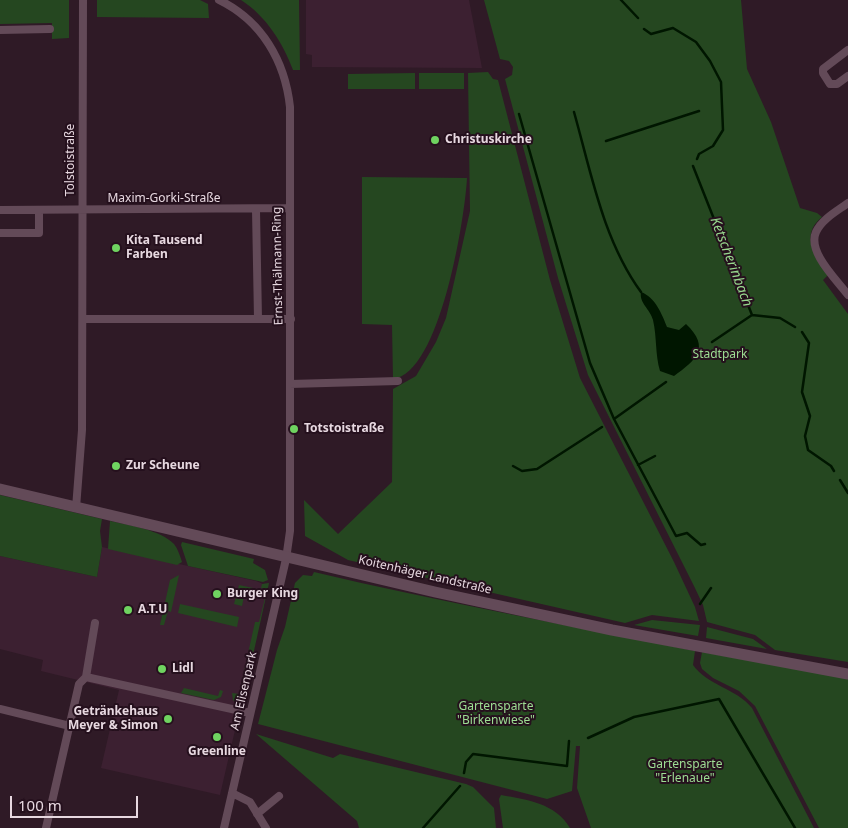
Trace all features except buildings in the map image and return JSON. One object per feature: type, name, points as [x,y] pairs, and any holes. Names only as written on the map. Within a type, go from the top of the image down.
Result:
[{"type":"main road","name":"Koitenhäger Landstraße","points":[[0,489],[286,559],[612,630],[848,674]]},
{"type":"street","name":"Tolstoistraße","points":[[76,508],[82,436],[84,0]]},
{"type":"street","name":"Ernst-Thälmann-Ring","points":[[219,0],[239,11],[264,37],[284,72],[290,107],[290,530],[286,559]]},
{"type":"street","points":[[0,30],[50,29]]},
{"type":"street","points":[[848,50],[824,69],[823,73],[830,84],[837,84],[848,76]]},
{"type":"street","points":[[848,203],[819,227],[815,240],[822,260],[848,296]]},
{"type":"street","name":"Maxim-Gorki-Straße","points":[[0,210],[256,210],[289,208]]},
{"type":"street","points":[[0,233],[39,233],[39,210]]},
{"type":"street","name":"Ernst-Thälmann-Ring","points":[[256,210],[258,319]]},
{"type":"street","points":[[83,319],[291,319]]},
{"type":"street","points":[[290,384],[398,381]]},
{"type":"street","name":"Am Elisenpark","points":[[224,828],[286,559]]},
{"type":"street","points":[[46,828],[79,684],[86,677],[94,623]]},
{"type":"street","points":[[86,677],[250,713]]},
{"type":"street","points":[[0,709],[70,726]]},
{"type":"street","points":[[232,793],[250,802],[266,828]]},
{"type":"street","points":[[257,814],[279,796]]},
{"type":"shaded area","points":[[306,0],[469,0],[482,68],[312,67],[312,55],[306,54]]},
{"type":"shaded area","points":[[641,292],[654,302],[667,327],[679,330],[686,324],[694,332],[698,340],[698,353],[694,359],[674,376],[660,371],[653,320],[643,303]]},
{"type":"shaded area","points":[[102,547],[263,584],[269,583],[220,795],[101,768],[119,690],[41,671],[43,660],[0,649],[0,556],[97,577]]},
{"type":"green space","points":[[0,0],[69,0],[69,38],[52,39],[52,23],[0,24]]},
{"type":"green space","points":[[97,0],[200,0],[208,4],[209,18],[97,17]]},
{"type":"green space","points":[[241,0],[299,0],[300,70],[293,70],[273,31],[250,6]]},
{"type":"green space","name":"Stadtpark","points":[[484,0],[741,0],[747,69],[771,122],[800,208],[817,213],[822,217],[815,224],[812,231],[812,246],[828,275],[823,280],[848,314],[848,662],[775,650],[755,635],[707,622],[703,605],[694,586],[588,375],[558,278],[505,79],[512,75],[513,67],[509,61],[500,59]]},
{"type":"green space","points":[[488,72],[493,79],[498,80],[550,280],[580,378],[674,562],[695,607],[699,621],[652,615],[625,623],[348,560],[305,536],[304,500],[338,534],[392,482],[393,389],[416,376],[436,342],[446,318],[470,211],[468,73]]},
{"type":"green space","points":[[415,73],[415,89],[348,89],[348,74]]},
{"type":"green space","points":[[419,73],[464,73],[464,89],[419,89]]},
{"type":"green space","points":[[362,177],[467,178],[455,258],[437,324],[424,351],[410,371],[393,379],[392,325],[362,324]]},
{"type":"green space","points":[[0,495],[102,519],[100,531],[102,547],[97,577],[0,556]]},
{"type":"green space","points":[[110,521],[161,535],[174,544],[182,562],[177,565],[108,549]]},
{"type":"green space","points":[[182,542],[254,559],[253,563],[265,570],[268,580],[263,582],[188,566],[181,545]]},
{"type":"green space","points":[[314,572],[456,603],[695,651],[693,665],[699,672],[714,683],[738,696],[752,708],[814,828],[591,828],[577,788],[580,746],[576,746],[572,791],[547,799],[258,724],[295,583],[303,575],[312,576]]},
{"type":"green space","points":[[179,575],[171,612],[168,611],[164,625],[160,625],[170,580]]},
{"type":"green space","points":[[269,583],[242,705],[237,705],[233,700],[232,693],[239,694],[255,622],[259,622],[267,590],[261,588],[262,584]]},
{"type":"green space","points":[[239,585],[253,588],[252,593],[245,592],[242,606],[234,604]]},
{"type":"green space","points":[[180,604],[239,617],[237,627],[178,613]]},
{"type":"green space","points":[[652,620],[700,625],[698,636],[634,625]]},
{"type":"green space","points":[[707,627],[753,639],[767,649],[706,638]]},
{"type":"green space","points":[[702,652],[848,678],[848,828],[819,828],[755,706],[739,691],[713,678],[702,669],[700,663]]},
{"type":"green space","points":[[184,688],[218,696],[220,690],[223,691],[221,697],[214,700],[181,693]]},
{"type":"green space","points":[[256,734],[333,758],[340,754],[466,784],[473,787],[494,808],[496,828],[359,828],[357,821]]},
{"type":"green space","points":[[501,795],[531,801],[549,808],[557,813],[570,828],[503,828],[499,799]]},
{"type":"waterway","name":"Ketscherinbach","points":[[621,0],[638,18]]},
{"type":"waterway","name":"Ketscherinbach","points":[[644,29],[651,34],[673,28],[696,42],[710,61],[721,82],[723,130],[713,146],[699,154],[697,159]]},
{"type":"waterway","points":[[606,141],[699,111]]},
{"type":"waterway","points":[[574,112],[608,228],[628,272],[641,292]]},
{"type":"waterway","points":[[519,114],[590,363],[614,419],[676,536],[687,533],[701,545],[705,544]]},
{"type":"waterway","name":"Ketscherinbach","points":[[693,166],[752,315],[780,318],[795,327]]},
{"type":"waterway","points":[[712,342],[752,315]]},
{"type":"waterway","name":"Ketscherinbach","points":[[802,332],[809,343],[802,392],[810,416],[805,436],[808,450],[831,466],[834,471]]},
{"type":"waterway","points":[[614,419],[666,382]]},
{"type":"waterway","points":[[513,466],[522,471],[537,469],[602,427]]},
{"type":"waterway","points":[[638,465],[655,456]]},
{"type":"waterway","name":"Ketscherinbach","points":[[840,480],[848,493]]},
{"type":"waterway","points":[[700,604],[711,588]]},
{"type":"waterway","points":[[588,738],[634,717],[719,699],[795,828]]},
{"type":"waterway","points":[[464,773],[466,762],[473,754],[567,766],[569,741]]},
{"type":"waterway","points":[[423,828],[460,786]]},
{"type":"place","name":"Christuskirche","points":[[435,140]]},
{"type":"place","name":"Kita Tausend Farben","points":[[116,248]]},
{"type":"place","name":"Totstoistraße","points":[[294,429]]},
{"type":"place","name":"Zur Scheune","points":[[116,466]]},
{"type":"place","name":"Burger King","points":[[217,594]]},
{"type":"place","name":"A.T.U","points":[[128,610]]},
{"type":"place","name":"Lidl","points":[[162,669]]},
{"type":"place","name":"Getränkehaus Meyer & Simon","points":[[168,719]]},
{"type":"place","name":"Greenline","points":[[217,737]]},
{"type":"park label","name":"Gartensparte \"Birkenwiese\"","points":[[496,714]]},
{"type":"park label","name":"Gartensparte \"Erlenaue\"","points":[[685,772]]}]
